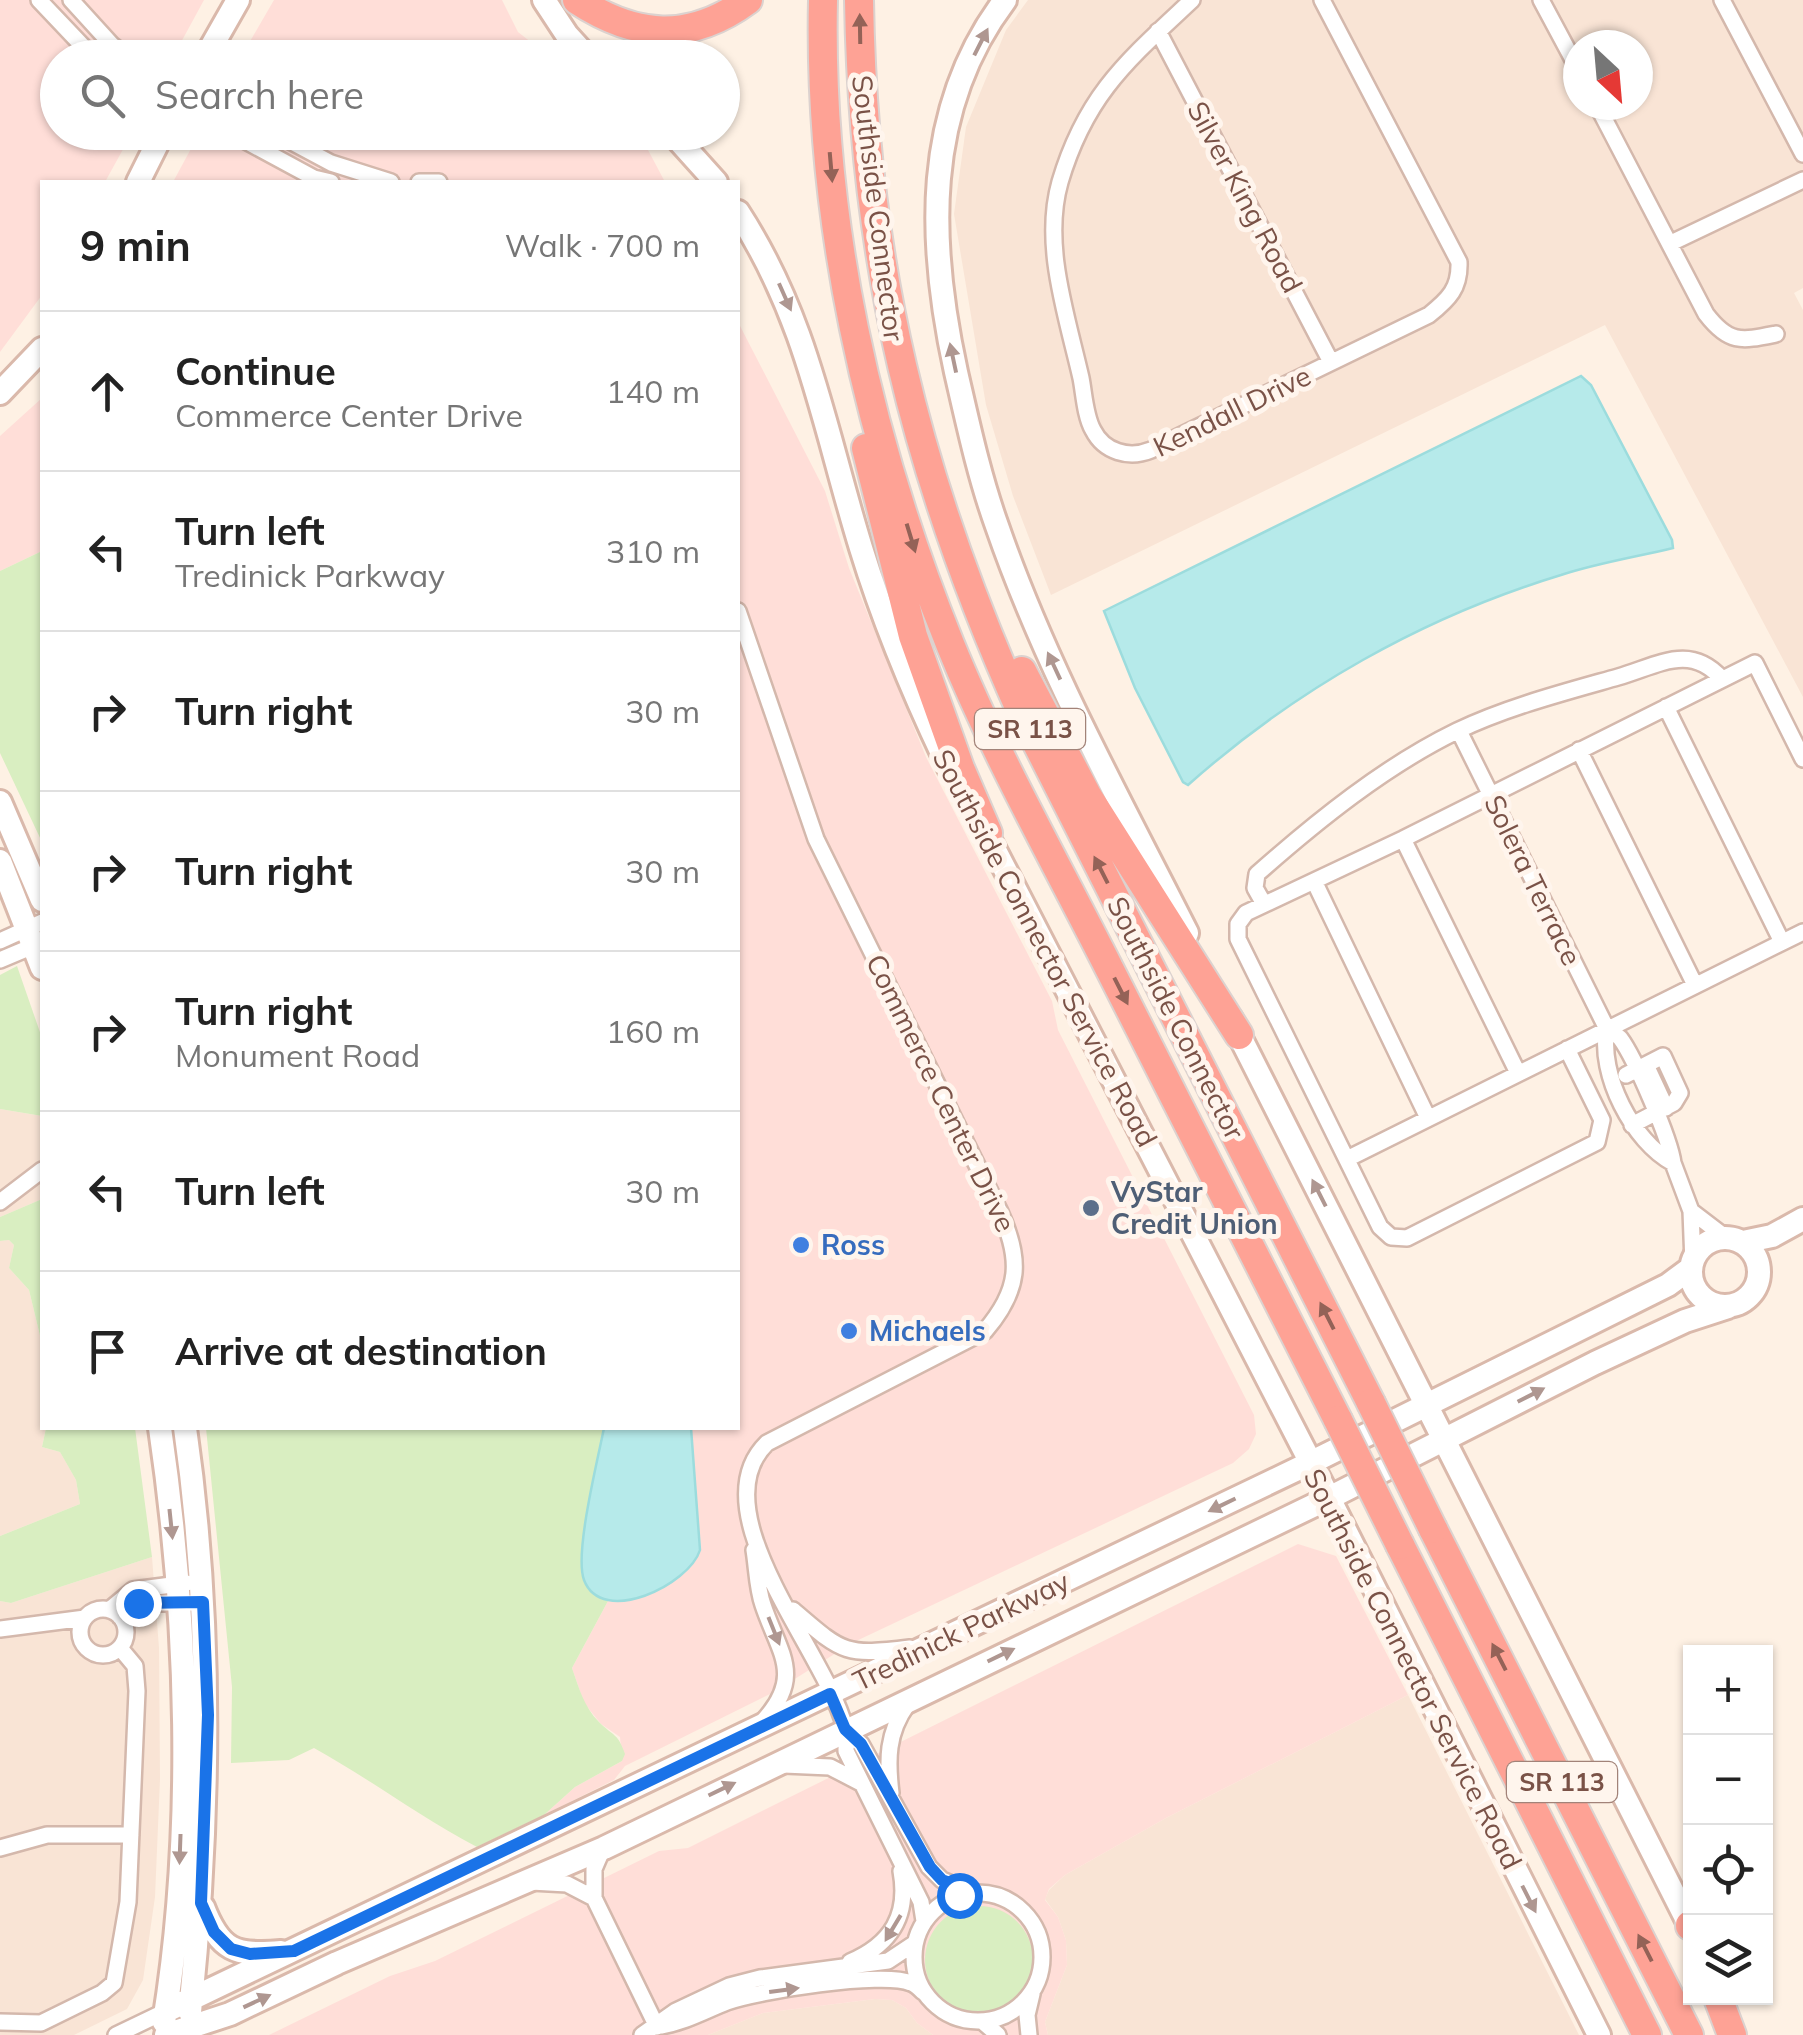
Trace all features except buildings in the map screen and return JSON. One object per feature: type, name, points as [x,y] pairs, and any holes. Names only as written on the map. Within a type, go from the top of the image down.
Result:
[{"type":"highway","points":[[577,0],[608,19],[650,32],[704,24],[748,0]]},
{"type":"highway","name":"Southside Connector","points":[[823,0],[830,165],[845,274],[881,441],[918,560],[951,646],[992,738],[1646,2035]]},
{"type":"highway","name":"Southside Connector","points":[[859,0],[864,126],[896,352],[928,472],[986,633],[1040,749],[1689,2035]]},
{"type":"highway","points":[[845,274],[849,370],[890,551],[932,695],[988,834]]},
{"type":"highway","points":[[886,299],[953,515],[1016,660],[1088,795],[1238,1034]]},
{"type":"highway","points":[[1721,2005],[1732,2035]]},
{"type":"street","points":[[39,0],[77,40]]},
{"type":"street","points":[[71,0],[107,40]]},
{"type":"street","points":[[215,40],[238,0]]},
{"type":"street","points":[[544,0],[572,40]]},
{"type":"street","points":[[1005,0],[972,59],[953,107],[941,154],[935,212],[941,303],[968,427],[996,524],[1033,620],[1078,716],[1684,1915]]},
{"type":"street","name":"Kendall Drive","points":[[1192,0],[1122,64],[1095,101],[1059,186],[1054,238],[1063,302],[1092,429],[1108,448],[1139,455],[1439,307],[1460,280],[1459,262],[1322,0]]},
{"type":"street","points":[[1541,0],[1563,41]]},
{"type":"street","points":[[1722,0],[1803,154]]},
{"type":"street","name":"Silver King Road","points":[[1158,32],[1332,362]]},
{"type":"street","points":[[1605,120],[1706,314],[1719,331],[1734,339],[1749,340],[1776,334]]},
{"type":"street","points":[[139,180],[155,150]]},
{"type":"street","points":[[262,150],[322,180]]},
{"type":"street","points":[[307,150],[331,163],[385,180]]},
{"type":"street","points":[[687,150],[714,180]]},
{"type":"street","points":[[1672,243],[1803,180]]},
{"type":"street","name":"Southside Connector Service Road","points":[[740,215],[774,274],[803,340],[862,550],[894,643],[952,776],[988,834],[1599,2035]]},
{"type":"street","points":[[0,393],[40,351]]},
{"type":"street","name":"Commerce Center Drive","points":[[740,618],[816,839],[1000,1212],[1015,1252],[1013,1286],[985,1332],[767,1443],[746,1474],[744,1496],[752,1536],[830,1694],[845,1729],[846,1752],[922,1902],[924,1921]]},
{"type":"street","points":[[1264,904],[1255,888],[1257,874],[1343,804],[1458,730],[1688,657],[1708,663],[1722,679]]},
{"type":"street","points":[[1567,1049],[1602,1120],[1597,1142],[1408,1238],[1392,1237],[1380,1226],[1238,939],[1238,924],[1246,913],[1403,840],[1755,663],[1803,759]]},
{"type":"street","points":[[1666,706],[1782,942]]},
{"type":"street","name":"Solera Terrace","points":[[1458,730],[1607,1028],[1619,1037],[1641,1068],[1660,1111],[1691,1211],[1692,1265]]},
{"type":"street","points":[[1579,750],[1695,986]]},
{"type":"street","points":[[0,802],[40,895]]},
{"type":"street","points":[[1403,840],[1518,1073]]},
{"type":"street","points":[[0,861],[37,935]]},
{"type":"street","points":[[1314,880],[1428,1118]]},
{"type":"street","points":[[1347,1159],[1803,932]]},
{"type":"street","points":[[0,940],[37,935]]},
{"type":"street","points":[[0,960],[37,935]]},
{"type":"street","name":"Solera Terrace","points":[[1607,1028],[1604,1044],[1621,1105],[1632,1125],[1659,1156],[1674,1164]]},
{"type":"street","points":[[1614,1081],[1663,1056],[1680,1093],[1674,1103],[1632,1125]]},
{"type":"street","points":[[0,1202],[40,1172]]},
{"type":"street","points":[[1691,1211],[1756,1255],[1760,1273]]},
{"type":"street","points":[[1803,1219],[1753,1242],[1708,1242],[1692,1265],[1694,1288],[1718,1306],[1728,1307],[1749,1298],[1773,1251],[1803,1234]]},
{"type":"street","name":"Tredinick Parkway","points":[[116,2035],[1310,1463],[1668,1286],[1692,1265]]},
{"type":"street","name":"Tredinick Parkway","points":[[176,2033],[230,2014],[336,1963],[604,1848],[1329,1498],[1685,1321],[1728,1307]]},
{"type":"street","points":[[160,1430],[178,1593],[182,1793],[166,2011],[176,2033]]},
{"type":"street","points":[[176,2033],[191,2000],[201,1903],[208,1715],[202,1592],[185,1430]]},
{"type":"street","points":[[752,1536],[762,1601],[784,1655],[788,1678],[778,1704],[754,1730]]},
{"type":"street","points":[[115,1614],[133,1590],[202,1592]]},
{"type":"street","points":[[786,1604],[845,1650],[871,1653],[930,1646]]},
{"type":"street","points":[[0,1629],[85,1618],[98,1610],[115,1614],[126,1635],[120,1648],[101,1655],[88,1650],[80,1631],[85,1618]]},
{"type":"street","points":[[0,2022],[41,2023],[102,1993],[114,1983],[128,1902],[137,1692],[135,1666],[120,1648]]},
{"type":"street","points":[[892,1802],[890,1741],[897,1719],[914,1696]]},
{"type":"street","name":"Commerce Center Drive","points":[[845,1729],[861,1744],[930,1867],[942,1880],[973,1892]]},
{"type":"street","points":[[770,1766],[830,1767],[861,1783]]},
{"type":"street","points":[[0,1848],[46,1834],[130,1834]]},
{"type":"street","points":[[604,1848],[594,1869],[594,1898],[658,2027]]},
{"type":"street","points":[[838,1967],[882,1945],[895,1930],[904,1890],[900,1862]]},
{"type":"street","points":[[527,1882],[568,1884],[594,1898]]},
{"type":"street","points":[[923,1992],[916,1976],[915,1943],[924,1921],[946,1901],[973,1892],[1008,1900],[1033,1923],[1042,1957],[1027,2015],[1029,2035]]},
{"type":"street","points":[[201,1903],[214,1932],[231,1949],[250,1954],[294,1951]]},
{"type":"street","points":[[642,2035],[676,2012],[729,1986],[760,1978],[888,1961],[915,1943]]},
{"type":"street","points":[[658,2027],[682,2022],[728,2002],[799,1988],[888,1980],[912,1983],[949,2014],[982,2021],[998,2035]]},
{"type":"street","points":[[982,2021],[1011,2012],[1033,1990]]},
{"type":"street","points":[[1730,2005],[1746,2035]]},
{"type":"shaded area","points":[[0,0],[204,0],[182,40],[40,40],[40,150],[123,150],[106,180],[40,180],[40,298],[0,352]]},
{"type":"shaded area","points":[[274,0],[502,0],[518,32],[528,40],[251,40]]},
{"type":"shaded area","points":[[1028,0],[1803,0],[1803,288],[1794,293],[1803,310],[1803,697],[1605,325],[1051,595],[1013,496],[986,405],[954,214],[966,127],[1006,30]]},
{"type":"shaded area","points":[[190,150],[648,150],[664,180],[174,180]]},
{"type":"shaded area","points":[[740,326],[825,491],[849,568],[926,757],[1052,1001],[1058,1030],[1254,1415],[1256,1434],[1249,1449],[1233,1463],[852,1643],[774,1692],[625,1766],[614,1780],[544,1815],[575,1787],[622,1761],[620,1737],[601,1724],[584,1703],[572,1668],[608,1601],[633,1600],[700,1550],[691,1430],[740,1430]]},
{"type":"shaded area","points":[[40,400],[40,552],[0,571],[0,436]]},
{"type":"shaded area","points":[[0,1109],[40,1116],[40,1200],[0,1217]]},
{"type":"shaded area","points":[[9,1240],[14,1245],[9,1268],[29,1290],[40,1336],[40,1430],[46,1430],[42,1447],[60,1452],[76,1480],[80,1504],[0,1536],[0,1241]]},
{"type":"shaded area","points":[[1298,1544],[1336,1556],[1408,1695],[1166,1818],[1065,1875],[1049,1889],[1045,1900],[1058,1917],[1066,1940],[1067,1965],[1045,2022],[1048,2035],[933,2035],[906,2008],[892,2000],[875,1999],[763,2013],[708,2035],[269,2035],[390,1976],[435,1961],[659,1851],[688,1848]]},
{"type":"shaded area","points":[[152,1557],[159,1648],[160,1779],[155,1897],[143,1980],[127,2009],[74,2035],[0,2035],[0,1601],[11,1603]]},
{"type":"shaded area","points":[[1408,1695],[1579,2035],[1048,2035],[1045,2022],[1067,1965],[1066,1940],[1058,1917],[1045,1899],[1049,1890],[1065,1875],[1166,1818]]},
{"type":"shaded area","points":[[892,2000],[906,2008],[933,2035],[708,2035],[763,2013]]},
{"type":"green space","points":[[40,552],[40,838],[0,753],[0,571]]},
{"type":"green space","points":[[17,966],[40,1032],[40,1116],[0,1109],[0,975]]},
{"type":"green space","points":[[40,1200],[40,1336],[29,1290],[9,1268],[14,1245],[9,1240],[0,1241],[0,1217]]},
{"type":"green space","points":[[46,1430],[135,1430],[152,1557],[11,1603],[0,1601],[0,1536],[80,1504],[76,1480],[60,1452],[42,1447]]},
{"type":"green space","points":[[206,1430],[604,1430],[581,1562],[588,1588],[608,1601],[572,1668],[589,1710],[615,1735],[625,1754],[622,1761],[575,1787],[544,1815],[477,1847],[314,1748],[289,1760],[231,1763],[232,1687]]},
{"type":"green space","points":[[979,1906],[1000,1910],[1017,1922],[1029,1939],[1033,1960],[1029,1981],[1017,1998],[1000,2010],[979,2014],[958,2010],[941,1998],[929,1981],[925,1960],[929,1939],[941,1922],[958,1910]]},
{"type":"water","points":[[1581,376],[1591,385],[1673,548],[1561,575],[1460,612],[1411,635],[1317,687],[1229,750],[1188,785],[1183,782],[1135,688],[1104,611]]},
{"type":"water","points":[[604,1430],[691,1430],[700,1550],[693,1563],[680,1576],[645,1596],[608,1600],[594,1594],[584,1580],[582,1567],[592,1483]]},
{"type":"place","name":"VyStar Credit Union","points":[[1091,1208]]},
{"type":"place","name":"Ross","points":[[801,1245]]},
{"type":"place","name":"Michaels","points":[[849,1331]]},
{"type":"route","points":[[138,1603],[203,1602],[208,1715],[201,1903],[214,1932],[240,1953],[294,1951],[830,1694],[845,1729],[861,1744],[930,1867],[954,1888],[973,1892],[959,1895]]}]
